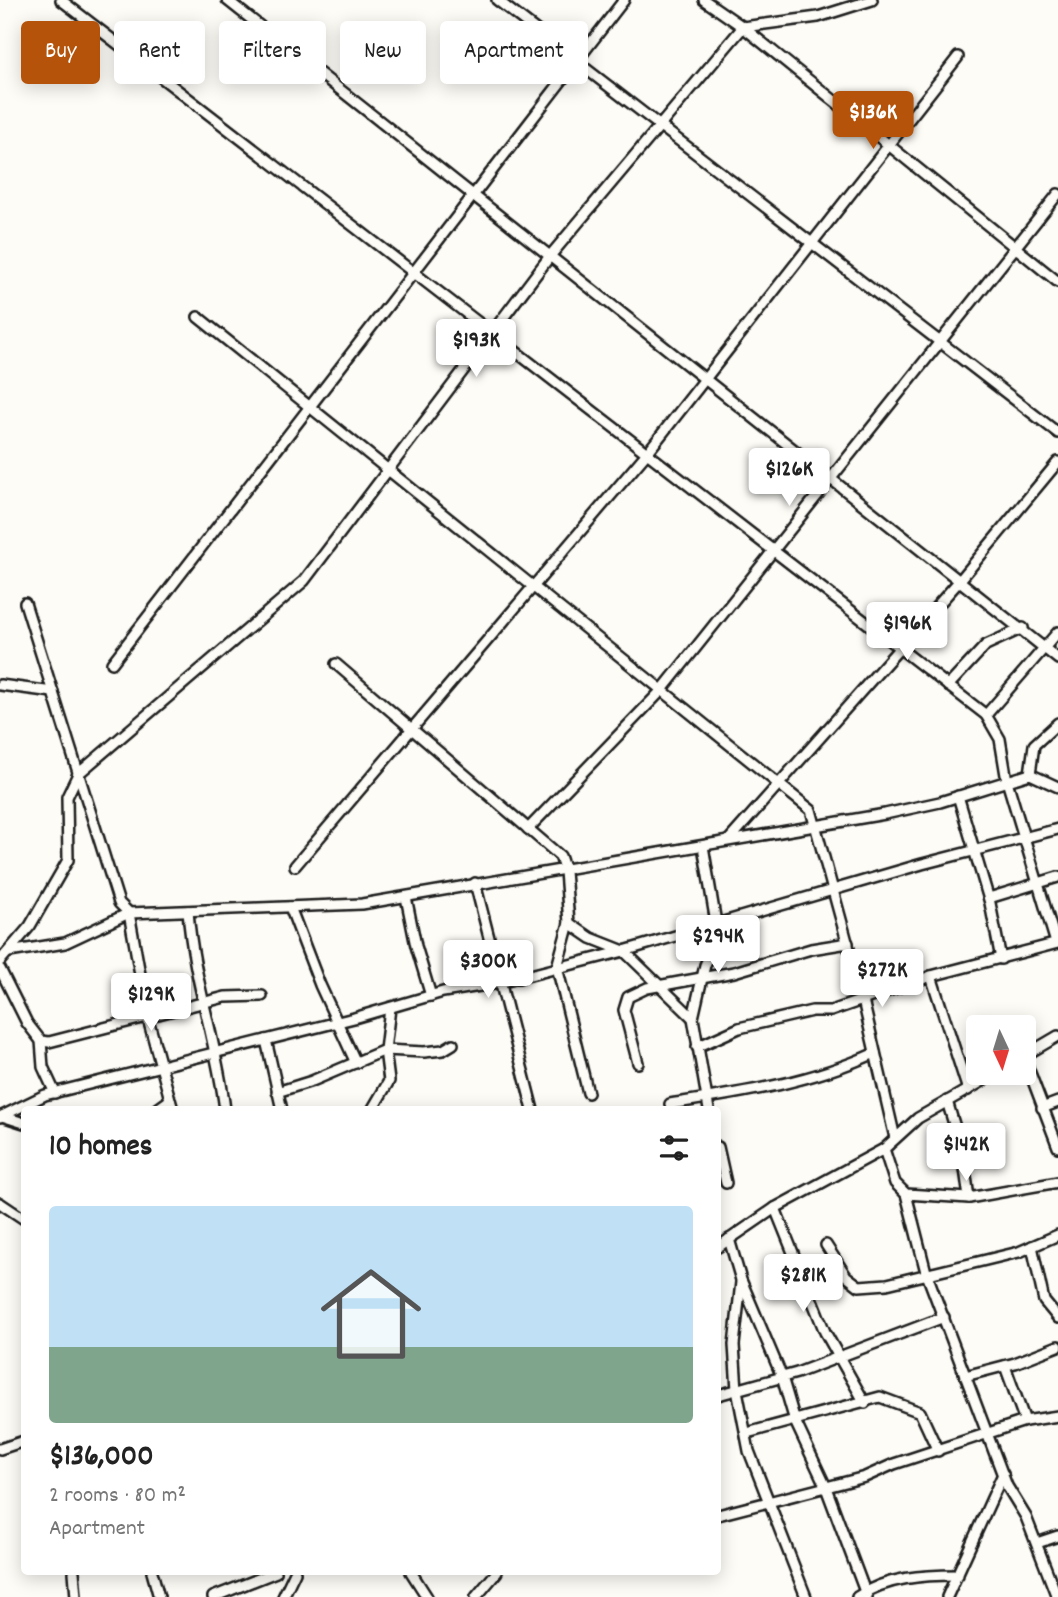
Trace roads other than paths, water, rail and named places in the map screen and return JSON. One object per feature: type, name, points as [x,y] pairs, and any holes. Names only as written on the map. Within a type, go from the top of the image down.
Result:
[{"type":"street","points":[[61,0],[986,715],[1000,739],[1007,781],[1057,943],[931,976],[831,1011],[811,1011],[739,1028],[697,1048]]},
{"type":"street","points":[[227,0],[1023,628],[1058,659]]},
{"type":"street","points":[[497,0],[524,21]]},
{"type":"street","points":[[588,46],[624,0]]},
{"type":"street","points":[[704,0],[743,27],[1058,282]]},
{"type":"street","points":[[0,961],[30,926],[68,860],[67,797],[79,774],[304,581],[550,256],[743,27],[818,17],[872,0]]},
{"type":"street","points":[[295,866],[647,453],[958,57]]},
{"type":"street","points":[[588,70],[1058,433]]},
{"type":"street","points":[[112,663],[558,84]]},
{"type":"street","points":[[528,829],[662,690],[1058,194]]},
{"type":"street","points":[[198,317],[811,810],[818,826],[863,1000],[895,1139]]},
{"type":"street","points":[[729,840],[961,579],[1058,461]]},
{"type":"street","points":[[25,603],[119,903],[129,914],[148,1019],[172,1105]]},
{"type":"street","points":[[948,686],[986,645],[1006,639],[1023,628]]},
{"type":"street","points":[[986,715],[1058,632]]},
{"type":"street","points":[[336,664],[560,856],[565,872],[569,923],[557,967],[587,1093]]},
{"type":"street","points":[[0,685],[53,692]]},
{"type":"street","points":[[1030,774],[1034,745],[1058,723]]},
{"type":"street","points":[[9,952],[65,943],[129,914],[362,904],[475,883],[565,872],[923,806],[1030,774],[1058,787]]},
{"type":"street","points":[[958,796],[989,898],[1001,959]]},
{"type":"street","points":[[24,1106],[55,1093],[339,1022],[431,996],[499,983],[624,951],[973,850],[1058,829]]},
{"type":"street","points":[[703,846],[716,923],[716,941],[702,979],[693,1018],[708,1106]]},
{"type":"street","points":[[989,898],[1058,877]]},
{"type":"street","points":[[475,883],[532,1106]]},
{"type":"street","points":[[406,897],[416,946],[431,996]]},
{"type":"street","points":[[290,907],[320,985],[356,1063]]},
{"type":"street","points":[[188,911],[198,984],[206,1003],[207,1022],[216,1053],[224,1106]]},
{"type":"street","points":[[569,923],[583,934],[624,951],[693,1018]]},
{"type":"street","points":[[638,1063],[624,1010],[628,998],[647,988],[702,979],[811,948],[848,943]]},
{"type":"street","points":[[0,970],[27,1023],[41,1041],[43,1067],[55,1093]]},
{"type":"street","points":[[931,976],[968,1090]]},
{"type":"street","points":[[41,1041],[49,1042],[148,1019],[225,998],[262,996]]},
{"type":"street","points":[[373,1106],[389,1081],[385,1050],[390,1008]]},
{"type":"street","points":[[1036,1050],[1058,1036]]},
{"type":"street","points":[[266,1040],[281,1106]]},
{"type":"street","points":[[277,1092],[385,1050],[424,1052],[443,1050],[453,1044]]},
{"type":"street","points":[[670,1104],[781,1086],[851,1065],[875,1054]]},
{"type":"street","points":[[721,1245],[775,1208],[884,1149],[918,1118],[977,1085]]},
{"type":"street","points":[[1034,1085],[1058,1147]]},
{"type":"street","points":[[947,1101],[963,1154],[969,1198]]},
{"type":"street","points":[[1042,1108],[1058,1102]]},
{"type":"street","points":[[1,1116],[21,1107]]},
{"type":"street","points":[[1,1116],[21,1122]]},
{"type":"street","points":[[884,1149],[895,1183],[906,1194],[926,1272],[987,1435],[1037,1543],[1057,1595]]},
{"type":"street","points":[[721,1160],[726,1183]]},
{"type":"street","points":[[906,1194],[969,1198],[1058,1182]]},
{"type":"street","points":[[0,1203],[21,1217]]},
{"type":"street","points":[[775,1208],[825,1332],[865,1403]]},
{"type":"street","points":[[826,1245],[846,1276],[859,1286],[887,1284],[926,1272],[1019,1252],[1058,1235]]},
{"type":"street","points":[[729,1239],[741,1280],[782,1377],[794,1422],[825,1485],[863,1595],[923,1575],[958,1575]]},
{"type":"street","points":[[1032,1246],[1044,1301],[1058,1318]]},
{"type":"street","points":[[741,1280],[734,1345],[737,1390],[749,1451],[770,1499],[806,1597]]},
{"type":"street","points":[[721,1394],[840,1357],[944,1317]]},
{"type":"street","points":[[965,1376],[1005,1366],[1058,1346]]},
{"type":"street","points":[[1005,1366],[1025,1421]]},
{"type":"street","points":[[747,1433],[880,1397],[920,1412],[938,1451]]},
{"type":"street","points":[[721,1514],[770,1499],[865,1477],[1025,1421],[1058,1416]]},
{"type":"street","points":[[0,1449],[21,1442]]},
{"type":"street","points":[[947,1597],[1003,1474]]},
{"type":"street","points":[[1037,1543],[1058,1536]]},
{"type":"street","points":[[74,1575],[76,1597]]},
{"type":"street","points":[[153,1575],[159,1597]]},
{"type":"street","points":[[213,1597],[268,1575]]},
{"type":"street","points":[[283,1597],[294,1575]]},
{"type":"street","points":[[413,1575],[427,1597]]},
{"type":"street","points":[[476,1597],[494,1575]]}]
